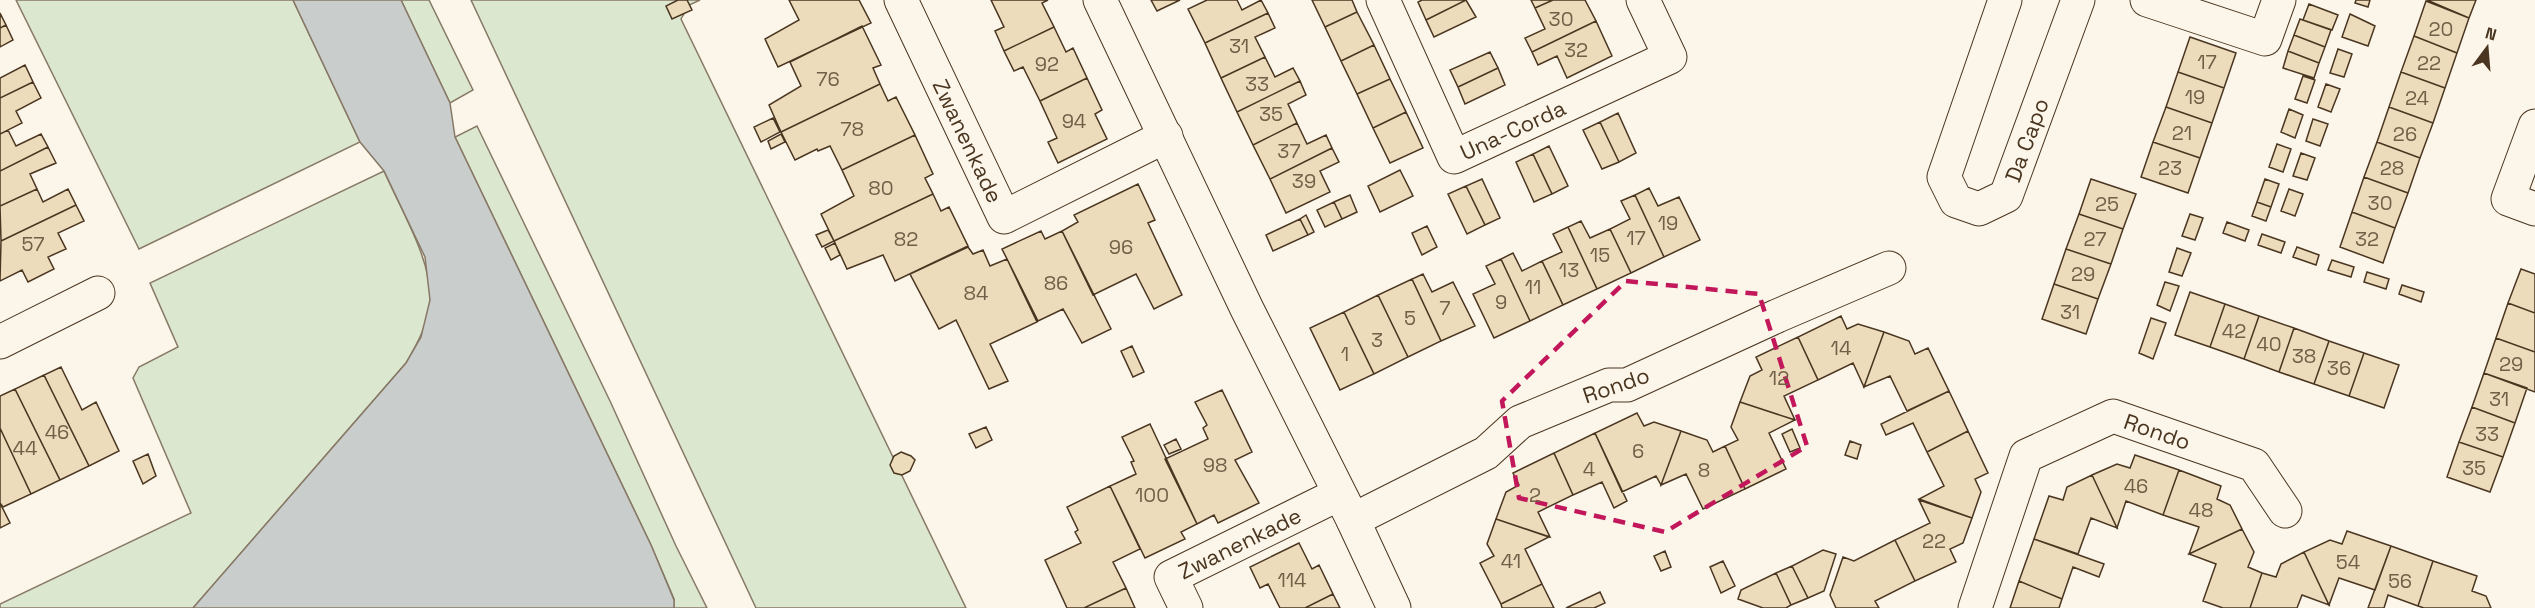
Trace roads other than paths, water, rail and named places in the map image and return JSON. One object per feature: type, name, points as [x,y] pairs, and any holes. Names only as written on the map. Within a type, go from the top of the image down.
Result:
[{"type":"street","name":"Zwanenkade","points":[[901,0],[1004,217],[1166,136]]},
{"type":"street","points":[[1100,0],[1394,608]]},
{"type":"street","name":"Una-Corda","points":[[1383,0],[1454,157],[1670,57],[1643,0]]},
{"type":"street","name":"Da Capo","points":[[2005,0],[1944,177],[1956,201],[1979,209],[2006,196],[2078,0]]},
{"type":"street","points":[[2148,0],[2265,39],[2279,0]]},
{"type":"street","points":[[2535,126],[2508,199],[2535,209]]},
{"type":"street","name":"Rondo","points":[[1346,507],[1486,453],[1520,422],[1609,385],[1627,385],[1776,316],[1889,268]]},
{"type":"street","points":[[0,342],[98,293]]},
{"type":"street","name":"Rondo","points":[[1976,608],[2026,456],[2113,416],[2254,465],[2285,511]]},
{"type":"street","name":"Zwanenkade","points":[[1186,608],[1171,577],[1346,507]]}]
